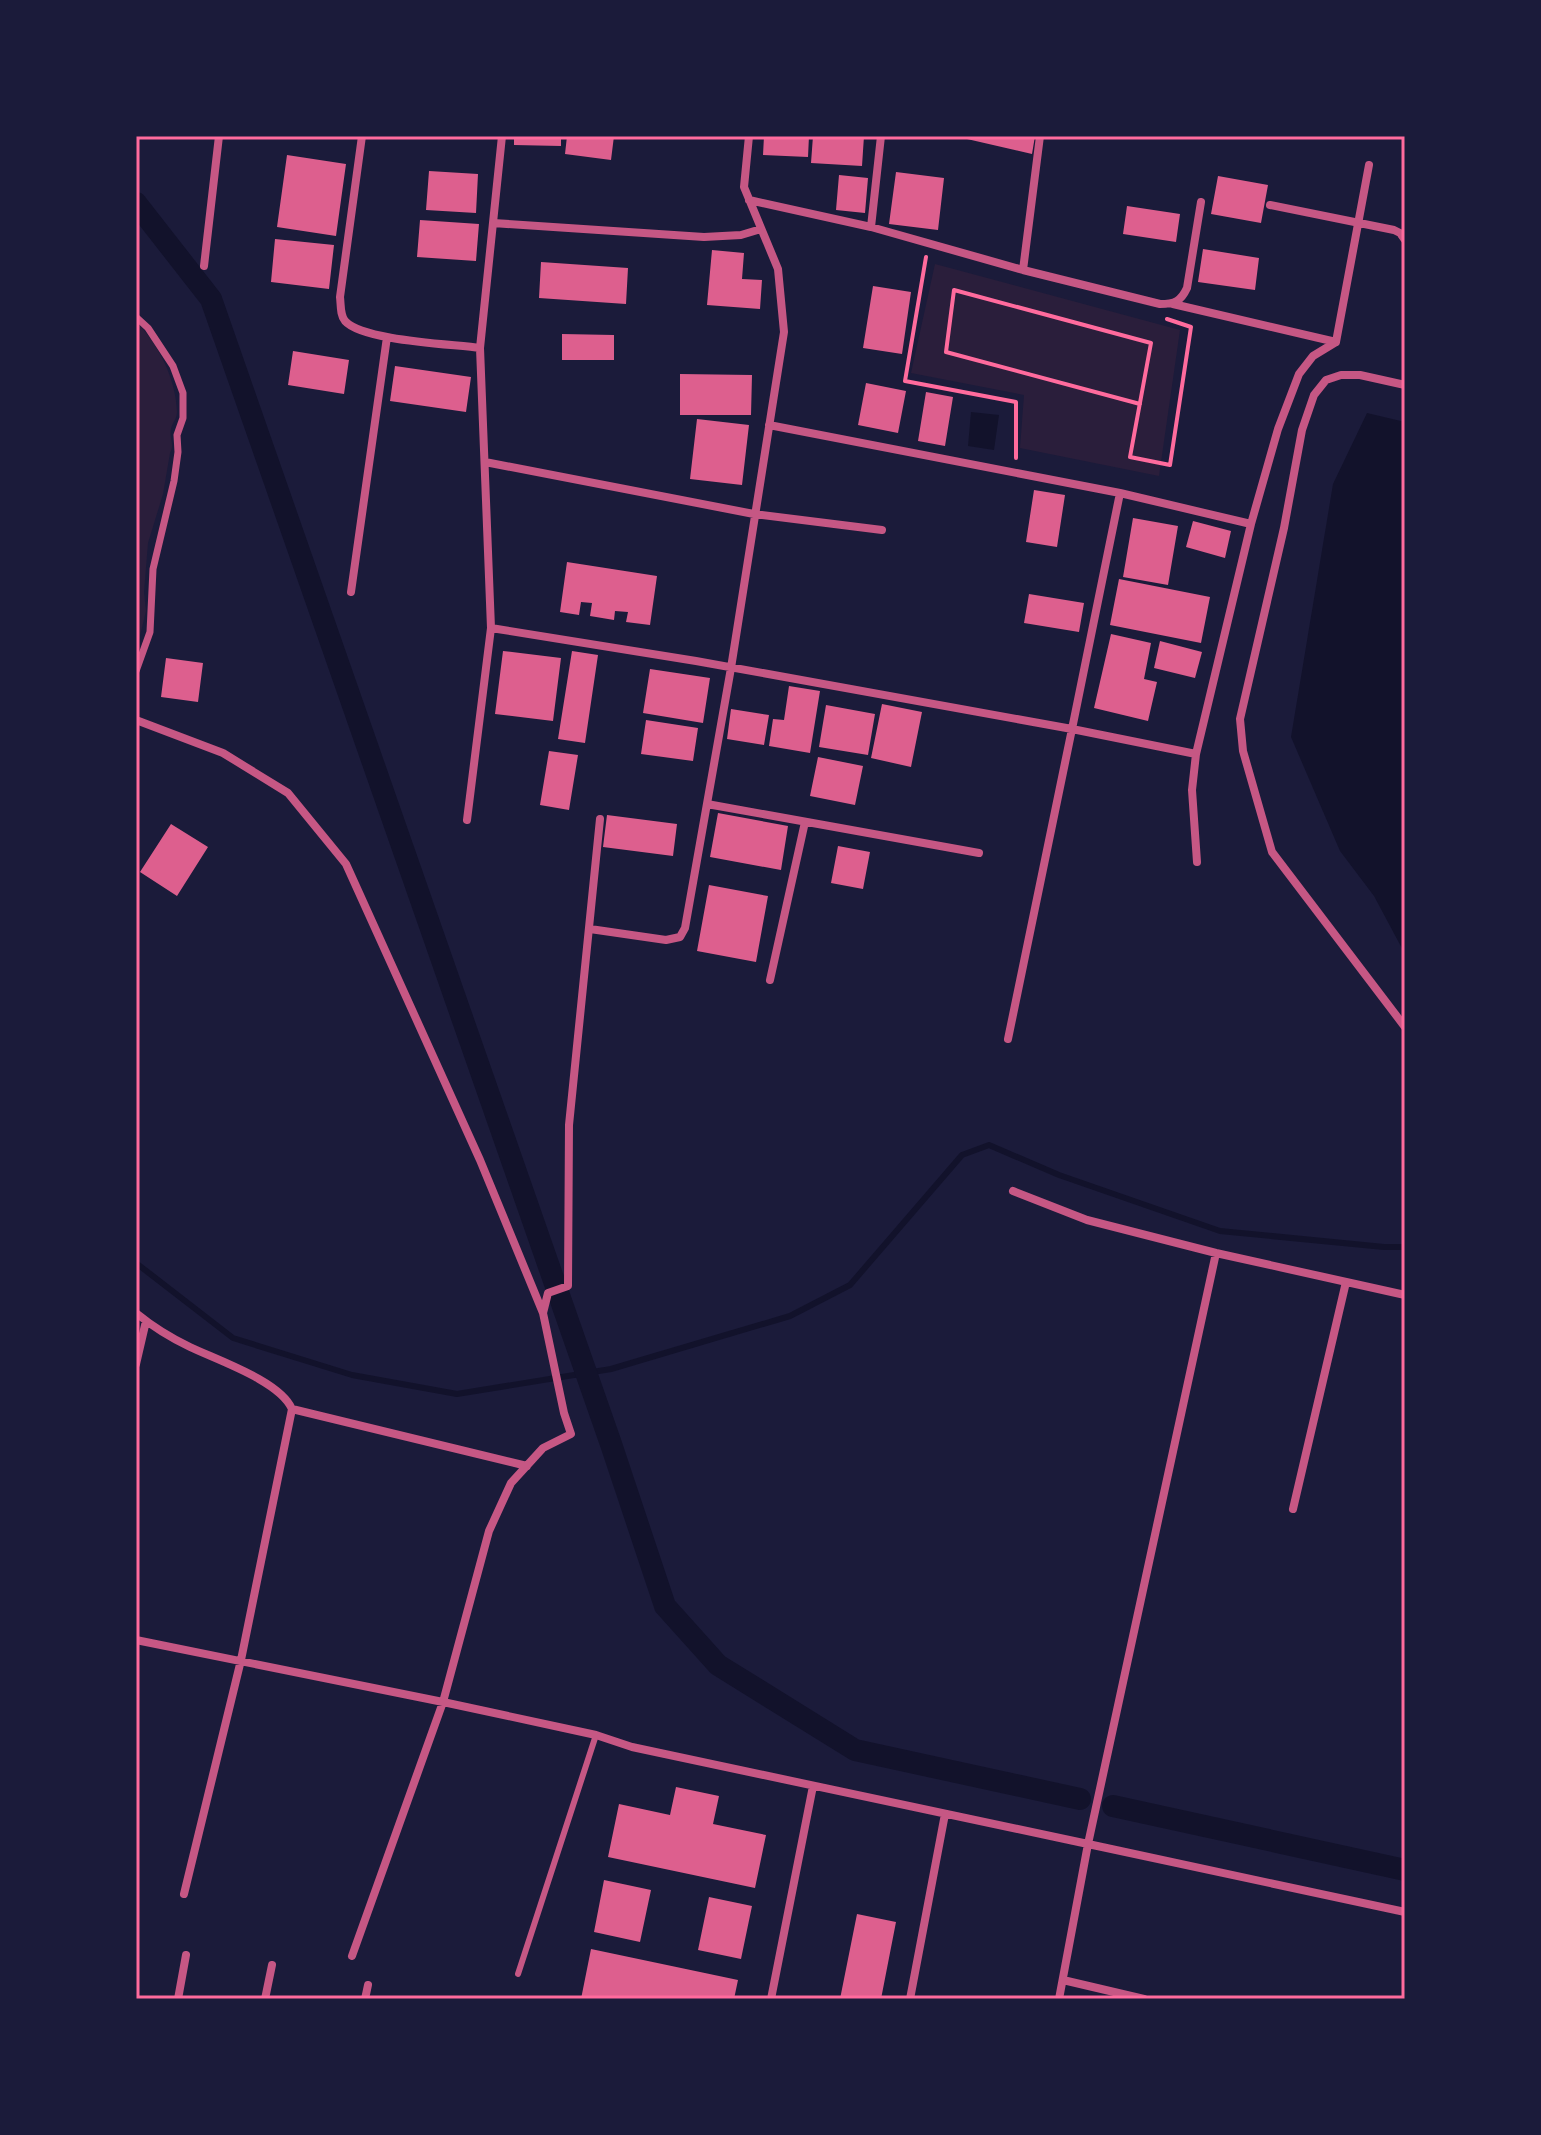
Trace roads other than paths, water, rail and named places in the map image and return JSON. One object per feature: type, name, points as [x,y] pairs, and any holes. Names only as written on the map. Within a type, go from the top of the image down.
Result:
[{"type":"street","points":[[204,266],[219,136]]},
{"type":"street","points":[[362,136],[340,297],[342,317],[347,324],[358,329],[387,337],[480,348]]},
{"type":"street","points":[[467,820],[491,628],[480,348],[502,136]]},
{"type":"street","points":[[590,929],[666,940],[680,937],[685,928],[731,668],[784,332],[778,269],[744,187],[749,136]]},
{"type":"street","points":[[871,227],[881,136]]},
{"type":"street","points":[[1023,270],[1040,136]]},
{"type":"street","points":[[1197,862],[1192,790],[1196,754],[1251,524],[1278,429],[1299,374],[1313,356],[1336,342],[1369,165]]},
{"type":"street","points":[[749,200],[871,227],[1023,270],[1160,304],[1173,304],[1336,342]]},
{"type":"street","points":[[1173,304],[1182,298],[1187,288],[1201,202]]},
{"type":"street","points":[[1270,205],[1394,230],[1405,240]]},
{"type":"street","points":[[493,223],[704,237],[725,237],[761,229]]},
{"type":"street","points":[[136,317],[148,328],[173,366],[183,393],[183,418],[177,435],[174,481],[153,569],[150,632],[136,671]]},
{"type":"street","points":[[351,592],[387,337]]},
{"type":"street","points":[[1405,385],[1360,375],[1341,375],[1326,380],[1314,395],[1302,430],[1284,528],[1240,719],[1243,751],[1272,852],[1405,1027]]},
{"type":"street","points":[[769,425],[1120,493],[1251,524]]},
{"type":"street","points":[[485,462],[754,514],[882,530]]},
{"type":"street","points":[[1008,1039],[1120,493]]},
{"type":"street","points":[[491,628],[731,668],[1196,754]]},
{"type":"street","points":[[136,720],[223,753],[288,793],[346,864],[480,1160],[543,1313],[571,1434],[543,1448],[511,1483],[489,1531],[443,1702],[352,1956]]},
{"type":"street","points":[[707,804],[979,853]]},
{"type":"street","points":[[543,1313],[548,1293],[568,1286],[569,1125],[600,819]]},
{"type":"street","points":[[770,980],[805,822]]},
{"type":"street","points":[[1013,1191],[1087,1220],[1216,1253],[1405,1295]]},
{"type":"street","points":[[1059,1999],[1088,1844],[1216,1253]]},
{"type":"street","points":[[1293,1509],[1346,1282]]},
{"type":"street","points":[[136,1313],[188,1346],[241,1369],[287,1398],[292,1409],[241,1660],[184,1894]]},
{"type":"street","points":[[136,1364],[146,1321]]},
{"type":"street","points":[[292,1409],[527,1466]]},
{"type":"street","points":[[136,1640],[443,1702],[596,1735],[632,1747],[1405,1912]]},
{"type":"street","points":[[771,1999],[813,1786]]},
{"type":"street","points":[[910,1999],[945,1814]]},
{"type":"street","points":[[178,1999],[186,1955]]},
{"type":"street","points":[[265,1999],[272,1965]]},
{"type":"street","points":[[1063,1980],[1144,1999]]},
{"type":"street","points":[[365,1999],[368,1985]]},
{"type":"lane","points":[[518,1974],[596,1735]]},
{"type":"waterway","points":[[136,203],[211,299],[665,1606],[718,1665],[855,1750],[1080,1799]]},
{"type":"waterway","points":[[136,1263],[233,1338],[352,1375],[457,1394],[611,1369],[790,1316],[850,1285],[962,1155],[989,1145],[1059,1175],[1220,1231],[1405,1247]]},
{"type":"waterway","points":[[1113,1806],[1405,1870]]}]
